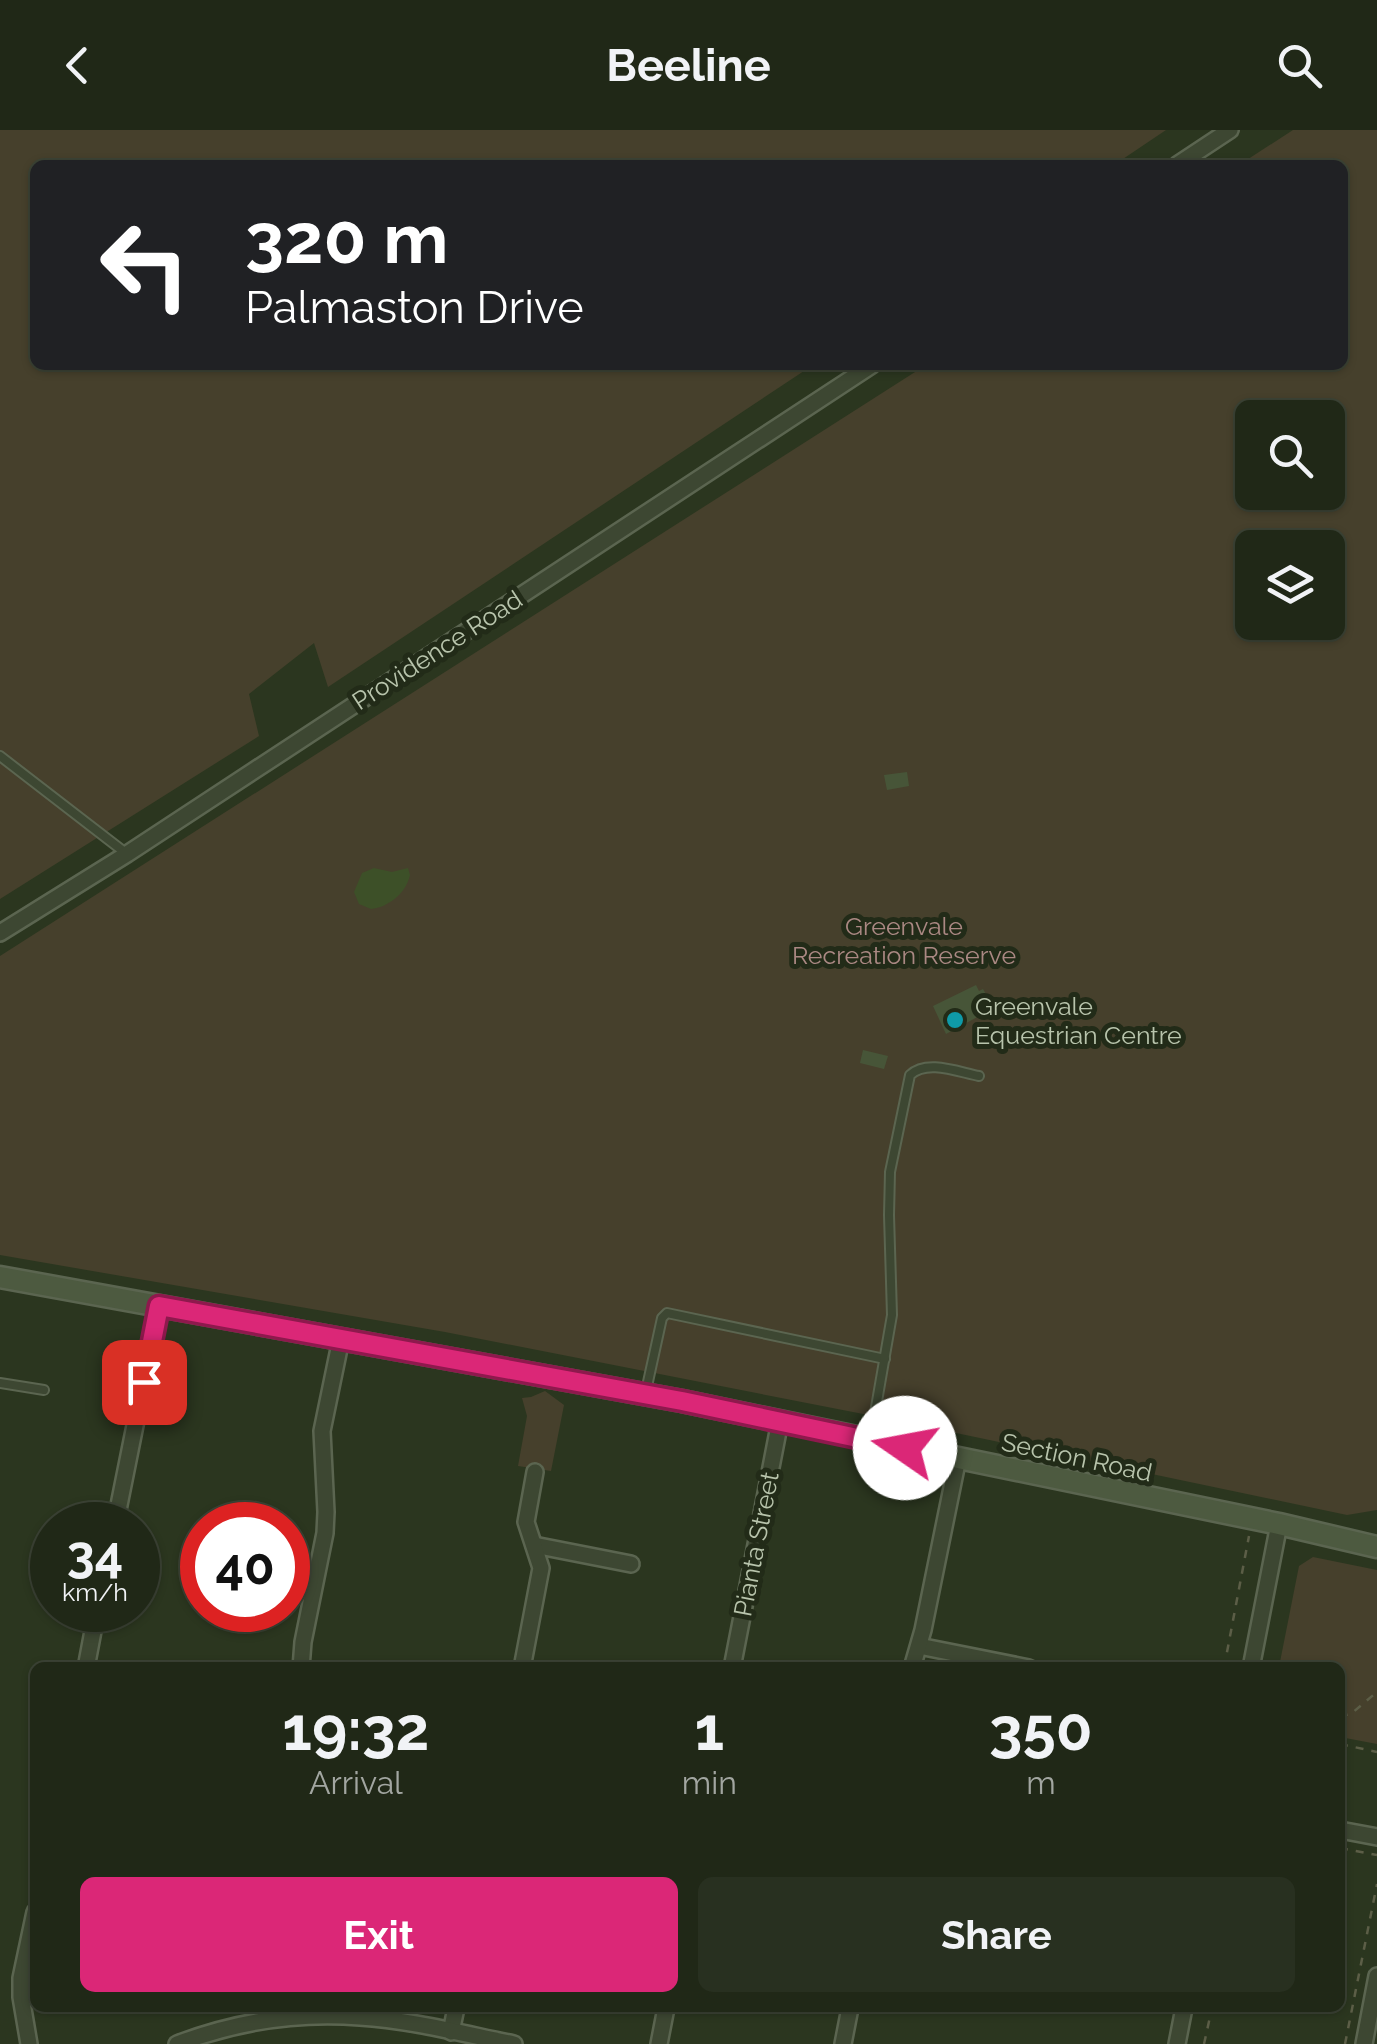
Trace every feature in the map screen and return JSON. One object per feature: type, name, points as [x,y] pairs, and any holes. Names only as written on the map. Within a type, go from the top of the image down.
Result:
[{"type":"street","points":[[1185,160],[1230,130]]},
{"type":"street","name":"Providence Road","points":[[0,933],[127,854],[864,370]]},
{"type":"street","name":"Section Road","points":[[0,1277],[780,1421],[1377,1547]]},
{"type":"street","points":[[120,1502],[159,1306]]},
{"type":"street","points":[[301,1662],[325,1533],[322,1431],[341,1340]]},
{"type":"street","name":"Pianta Street","points":[[733,1662],[780,1421]]},
{"type":"street","points":[[914,1662],[958,1458]]},
{"type":"street","points":[[523,1662],[541,1568],[526,1522],[535,1472]]},
{"type":"street","points":[[1252,1662],[1279,1524]]},
{"type":"street","points":[[534,1546],[632,1564]]},
{"type":"street","points":[[87,1662],[93,1632]]},
{"type":"street","points":[[919,1646],[998,1662]]},
{"type":"street","points":[[1345,1831],[1377,1837]]},
{"type":"street","points":[[28,2044],[21,1997],[30,1937]]},
{"type":"street","points":[[1364,2044],[1372,2024],[1377,1976]]},
{"type":"street","points":[[451,2032],[455,2012]]},
{"type":"street","points":[[659,2044],[665,2012]]},
{"type":"street","points":[[843,2044],[849,2012]]},
{"type":"street","points":[[1177,2044],[1183,2012]]},
{"type":"street","points":[[176,2044],[267,2014],[362,2017],[514,2044]]},
{"type":"lane","points":[[0,756],[127,854]]},
{"type":"lane","points":[[870,1440],[892,1315],[890,1172],[910,1075],[917,1068],[931,1067],[979,1076]]},
{"type":"lane","points":[[645,1395],[662,1318],[667,1313],[885,1359]]},
{"type":"lane","points":[[0,1382],[44,1390]]},
{"type":"path","points":[[1225,1662],[1252,1518]]},
{"type":"path","points":[[1345,1716],[1377,1692]]},
{"type":"path","points":[[1345,1745],[1377,1752]]},
{"type":"path","points":[[1345,1849],[1377,1855]]},
{"type":"path","points":[[1345,2044],[1377,1884]]},
{"type":"path","points":[[1204,2044],[1211,2012]]},
{"type":"green space","points":[[0,130],[1166,130],[1121,160],[30,160],[30,370],[805,370],[328,687],[314,643],[249,694],[259,736],[0,899]]},
{"type":"green space","name":"Greenvale Recreation Reserve","points":[[1293,130],[1377,130],[1377,1510],[1347,1515],[899,1421],[445,1332],[0,1255],[0,956],[918,370],[1348,370],[1348,160],[1247,160]]},
{"type":"green space","points":[[545,1391],[564,1405],[551,1471],[518,1466],[527,1416],[522,1398]]},
{"type":"green space","points":[[1313,1557],[1377,1570],[1377,1744],[1345,1738],[1345,1662],[1280,1662],[1299,1566]]},
{"type":"shaded area","points":[[374,868],[392,872],[408,868],[410,875],[396,898],[371,909],[359,904],[354,892],[362,873]]},
{"type":"building","points":[[907,772],[909,786],[887,790],[884,775]]},
{"type":"building","name":"Greenvale Equestrian Centre","points":[[976,985],[979,991],[983,989],[994,1008],[946,1034],[933,1006]]},
{"type":"building","points":[[863,1050],[888,1056],[884,1069],[860,1063]]},
{"type":"place","name":"Greenvale Equestrian Centre","points":[[955,1020]]},
{"type":"route","points":[[144,1382],[159,1306],[682,1401],[905,1448]]}]
